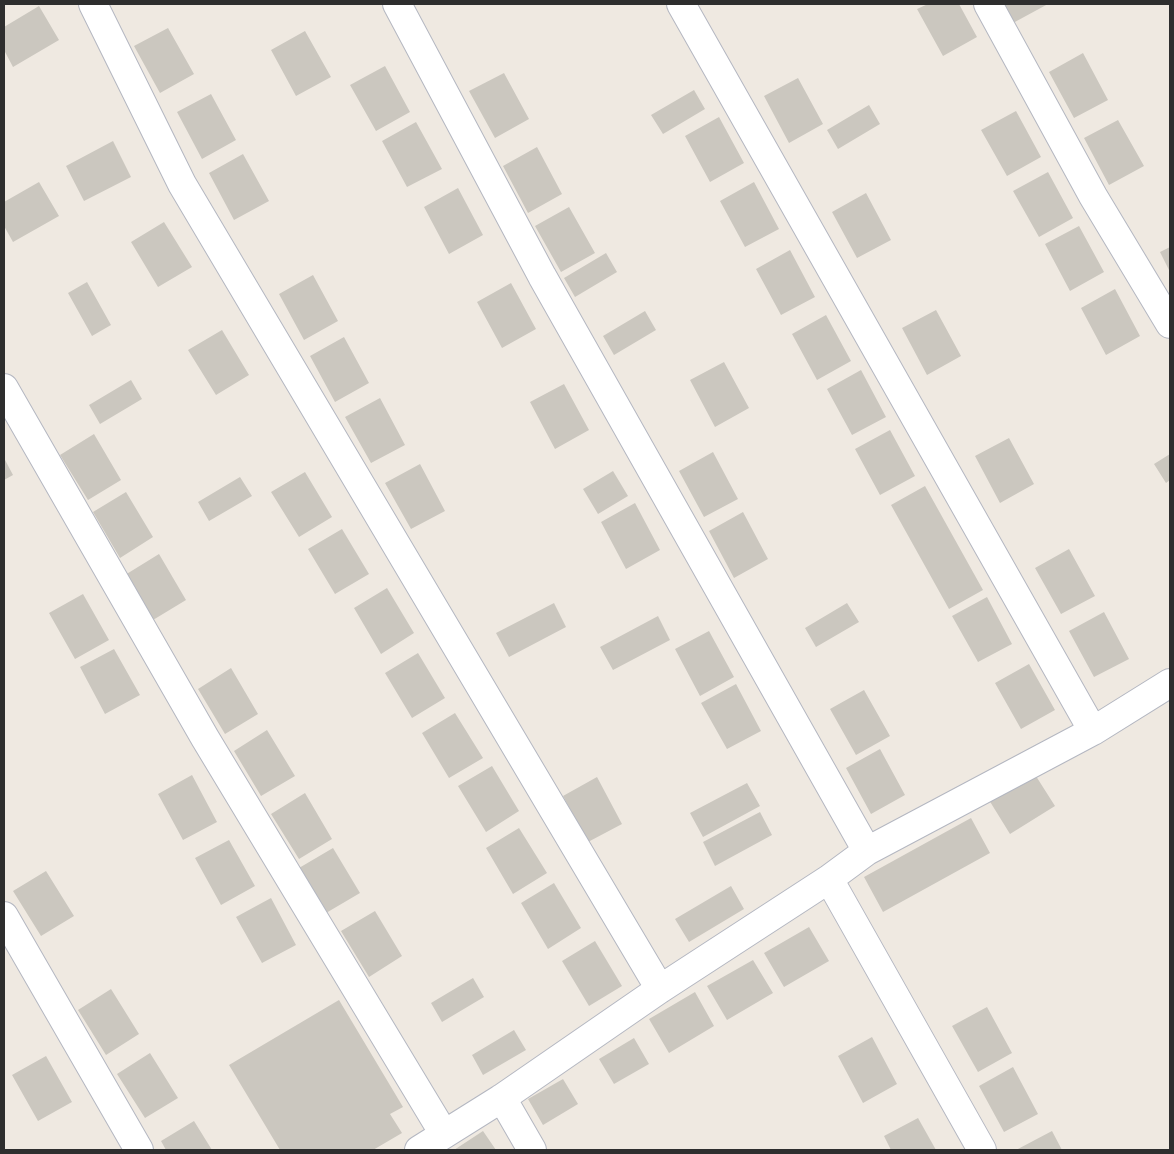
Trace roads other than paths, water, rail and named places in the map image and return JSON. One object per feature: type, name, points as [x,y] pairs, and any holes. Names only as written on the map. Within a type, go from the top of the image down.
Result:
[{"type":"street","points":[[92,4],[182,184],[660,989]]},
{"type":"street","points":[[397,4],[542,276],[867,852]]},
{"type":"street","points":[[681,4],[1093,731]]},
{"type":"street","points":[[988,4],[1093,196],[1170,324]]},
{"type":"street","points":[[4,388],[205,738],[444,1134]]},
{"type":"street","points":[[419,1150],[502,1098],[660,989],[829,879],[867,852],[1093,731],[1170,683]]},
{"type":"street","points":[[829,879],[982,1150]]},
{"type":"street","points":[[4,916],[139,1150]]},
{"type":"street","points":[[502,1098],[532,1150]]}]
